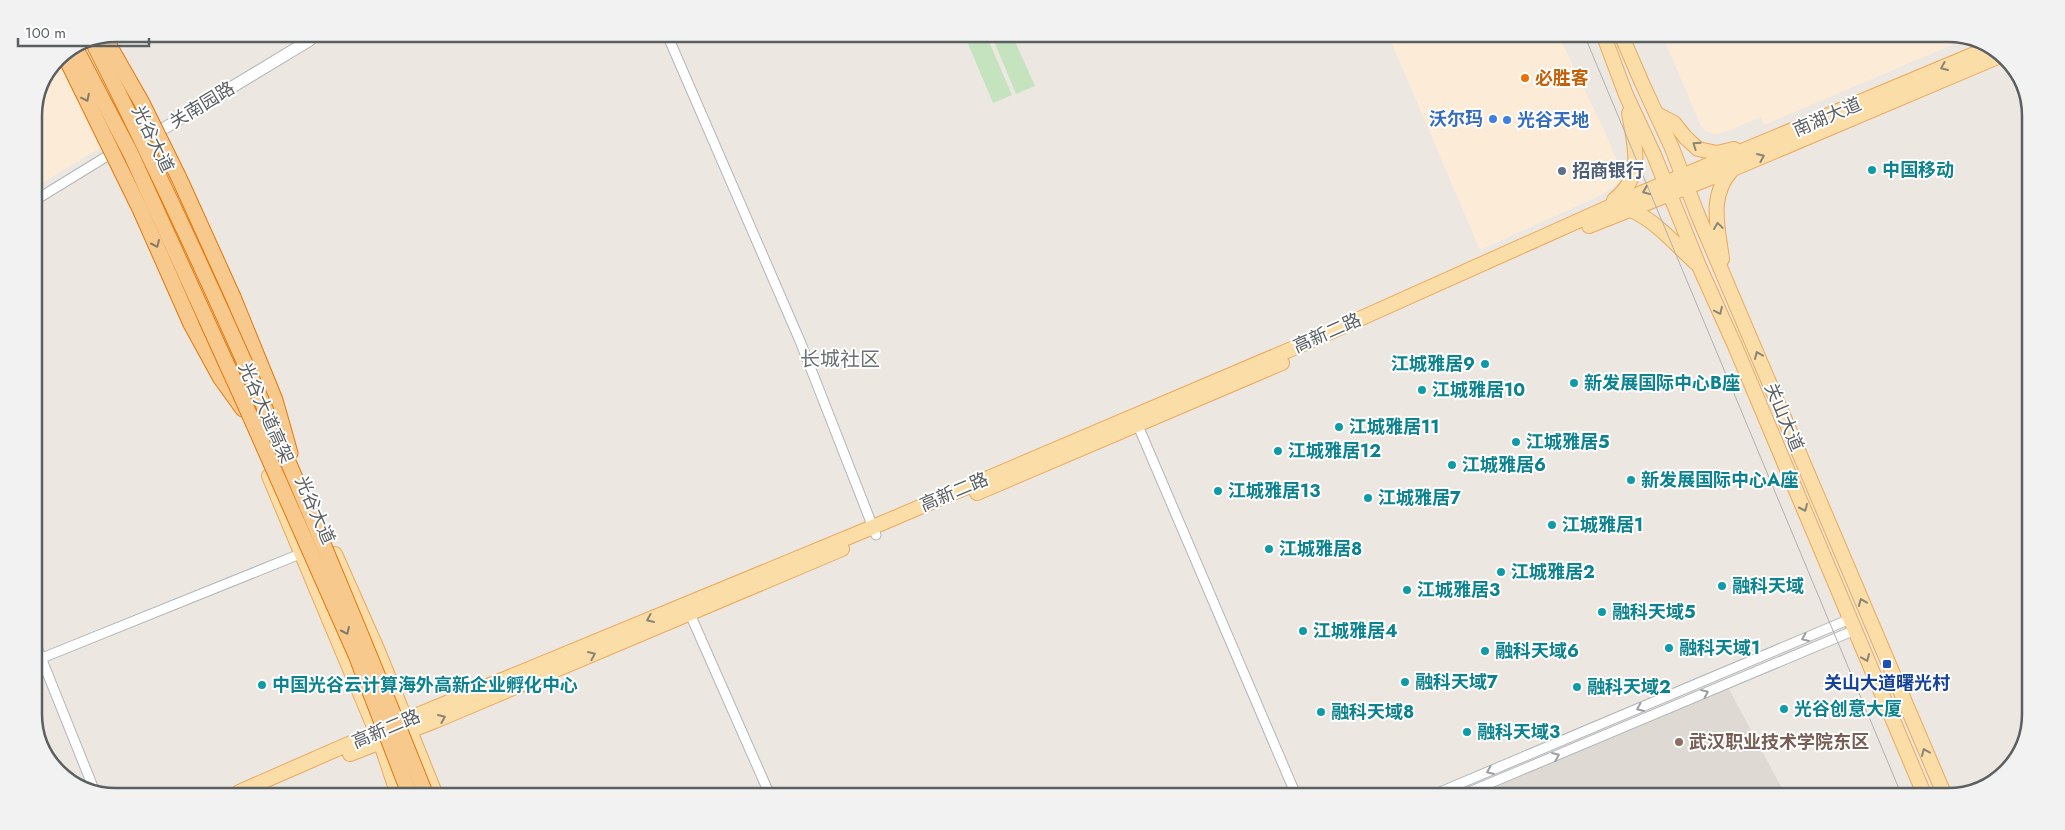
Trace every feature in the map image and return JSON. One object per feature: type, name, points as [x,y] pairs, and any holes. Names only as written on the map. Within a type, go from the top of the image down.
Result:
[{"type":"highway","points":[[108,43],[142,103],[180,180],[233,298],[275,400],[290,453]]},
{"type":"highway","name":"光谷大道高架","points":[[95,46],[147,148],[258,393],[367,646],[423,788]]},
{"type":"highway","name":"光谷大道高架","points":[[80,53],[131,154],[243,400],[356,654],[407,788]]},
{"type":"highway","points":[[68,61],[140,209],[191,324],[220,377],[243,409]]},
{"type":"main road","name":"关南园路","points":[[151,131],[294,42]]},
{"type":"main road","name":"关南园路","points":[[130,142],[307,42]]},
{"type":"main road","name":"关山大道","points":[[1606,42],[1626,95],[1735,346],[1922,788]]},
{"type":"main road","name":"关山大道","points":[[1625,42],[1941,788]]},
{"type":"main road","name":"光谷大道","points":[[104,44],[151,131],[221,287],[290,453],[390,680],[433,788]]},
{"type":"main road","name":"南湖大道","points":[[1668,189],[1792,131],[1982,51]]},
{"type":"main road","name":"光谷大道","points":[[80,53],[130,142],[192,285],[300,554],[378,737],[396,788]]},
{"type":"main road","name":"南湖大道","points":[[1685,182],[1733,169],[1994,59]]},
{"type":"main road","points":[[1601,211],[1625,192],[1635,174],[1636,149],[1626,95]]},
{"type":"main road","points":[[1657,114],[1674,123],[1686,138],[1698,148],[1709,152],[1727,151],[1792,131]]},
{"type":"main road","points":[[1724,274],[1716,214],[1717,197],[1722,180],[1733,169]]},
{"type":"main road","name":"高新二路","points":[[1136,420],[1252,376],[1591,225],[1631,210],[1668,189]]},
{"type":"main road","name":"高新二路","points":[[407,726],[433,709],[874,531],[1136,420],[1601,211],[1668,189]]},
{"type":"main road","points":[[1631,210],[1643,215],[1654,224],[1699,266]]},
{"type":"main road","name":"高新二路","points":[[249,788],[690,614],[874,531]]},
{"type":"main road","points":[[390,680],[396,692],[408,706],[417,709],[433,709]]},
{"type":"main road","name":"高新二路","points":[[270,788],[378,737]]},
{"type":"street","points":[[670,42],[800,341],[874,531]]},
{"type":"street","points":[[42,196],[130,142]]},
{"type":"street","points":[[1136,420],[1293,788]]},
{"type":"street","points":[[43,658],[300,554]]},
{"type":"street","points":[[690,614],[767,788]]},
{"type":"street","points":[[1450,788],[1853,624]]},
{"type":"street","points":[[1478,788],[1853,624]]},
{"type":"street","points":[[43,660],[92,783]]},
{"type":"shaded area","name":"光谷天地","points":[[1391,42],[1561,42],[1604,130],[1621,170],[1621,179],[1617,184],[1601,195],[1480,250]]},
{"type":"shaded area","points":[[1665,42],[1957,43],[1764,125],[1761,117],[1722,133],[1713,134],[1705,131],[1701,126]]},
{"type":"shaded area","points":[[63,65],[118,137],[42,183],[42,117],[44,102],[48,88]]},
{"type":"shaded area","name":"武汉职业技术学院东区","points":[[1729,689],[1782,788],[1491,788]]},
{"type":"green space","points":[[967,42],[989,42],[1012,95],[993,103]]},
{"type":"green space","points":[[994,42],[1015,42],[1035,86],[1016,94]]},
{"type":"tram line","points":[[1587,42],[1899,788]]},
{"type":"place","name":"必胜客","points":[[1525,78]]},
{"type":"place","name":"沃尔玛","points":[[1493,119]]},
{"type":"place","name":"光谷天地","points":[[1507,120]]},
{"type":"place","name":"中国移动","points":[[1872,170]]},
{"type":"place","name":"招商银行","points":[[1562,171]]},
{"type":"place","name":"江城雅居9","points":[[1485,364]]},
{"type":"place","name":"新发展国际中心B座","points":[[1574,383]]},
{"type":"place","name":"江城雅居10","points":[[1422,390]]},
{"type":"place","name":"江城雅居11","points":[[1339,427]]},
{"type":"place","name":"江城雅居5","points":[[1516,442]]},
{"type":"place","name":"江城雅居12","points":[[1278,451]]},
{"type":"place","name":"江城雅居6","points":[[1452,465]]},
{"type":"place","name":"新发展国际中心A座","points":[[1631,480]]},
{"type":"place","name":"江城雅居13","points":[[1218,491]]},
{"type":"place","name":"江城雅居7","points":[[1368,498]]},
{"type":"place","name":"江城雅居1","points":[[1552,525]]},
{"type":"place","name":"江城雅居8","points":[[1269,549]]},
{"type":"place","name":"江城雅居2","points":[[1501,572]]},
{"type":"place","name":"融科天域","points":[[1722,586]]},
{"type":"place","name":"江城雅居3","points":[[1407,590]]},
{"type":"place","name":"融科天域5","points":[[1602,612]]},
{"type":"place","name":"江城雅居4","points":[[1303,631]]},
{"type":"place","name":"融科天域1","points":[[1669,648]]},
{"type":"place","name":"融科天域6","points":[[1485,651]]},
{"type":"place","name":"关山大道曙光村","points":[[1887,664]]},
{"type":"place","name":"融科天域7","points":[[1405,682]]},
{"type":"place","name":"中国光谷云计算海外高新企业孵化中心","points":[[262,685]]},
{"type":"place","name":"融科天域2","points":[[1577,687]]},
{"type":"place","name":"光谷创意大厦","points":[[1784,709]]},
{"type":"place","name":"融科天域8","points":[[1321,712]]},
{"type":"place","name":"融科天域3","points":[[1467,732]]},
{"type":"place","name":"武汉职业技术学院东区","points":[[1679,742]]},
{"type":"district","name":"长城社区","points":[[840,359]]}]
